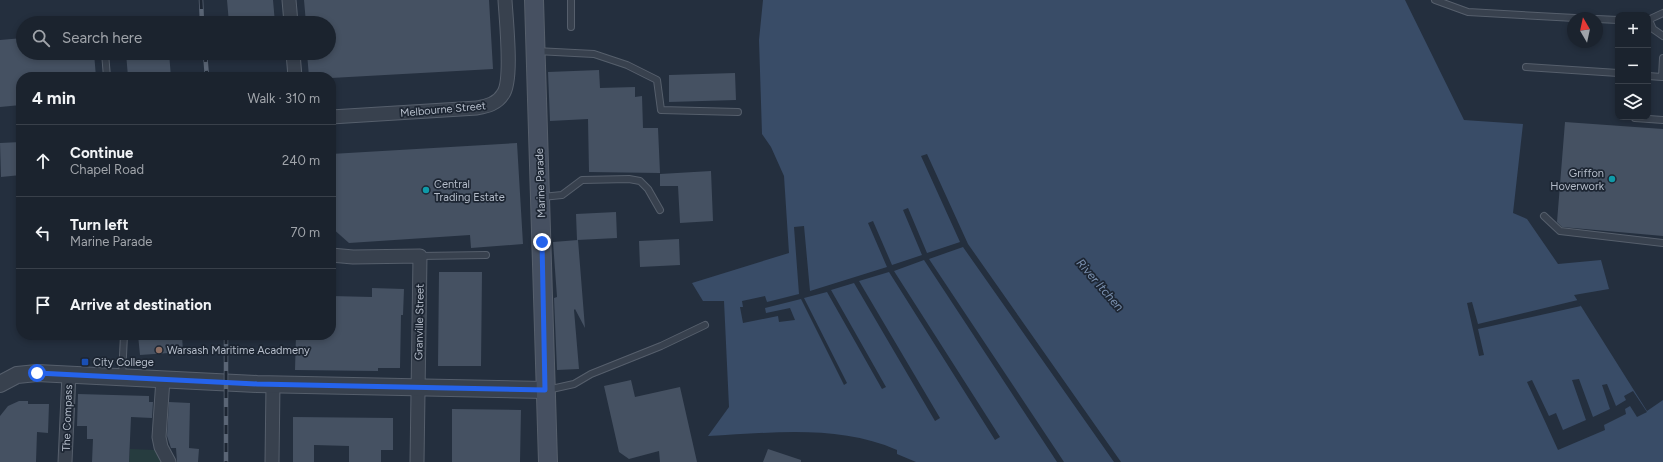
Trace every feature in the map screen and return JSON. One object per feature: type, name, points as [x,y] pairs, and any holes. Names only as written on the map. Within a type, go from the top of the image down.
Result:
[{"type":"main road","name":"Marine Parade","points":[[534,0],[548,462]]},
{"type":"street","points":[[289,0],[290,16]]},
{"type":"street","name":"Melbourne Street","points":[[336,117],[477,108],[488,106],[498,100],[504,94],[508,76],[505,0]]},
{"type":"street","points":[[294,60],[295,72]]},
{"type":"street","points":[[336,255],[353,257],[420,256]]},
{"type":"street","name":"Granville Street","points":[[417,462],[420,256]]},
{"type":"street","points":[[0,384],[7,378],[26,373],[122,376],[273,384],[545,390]]},
{"type":"street","name":"The Compass","points":[[65,462],[69,374]]},
{"type":"street","points":[[163,379],[159,437],[161,447],[170,462]]},
{"type":"street","points":[[272,462],[273,384]]},
{"type":"lane","points":[[571,0],[571,27]]},
{"type":"lane","points":[[1434,0],[1468,12],[1567,18]]},
{"type":"lane","points":[[1651,19],[1663,13]]},
{"type":"lane","points":[[1603,19],[1615,20]]},
{"type":"lane","points":[[1651,25],[1653,29],[1663,36]]},
{"type":"lane","points":[[535,51],[594,54],[627,65],[657,80],[661,110],[738,112]]},
{"type":"lane","points":[[1651,76],[1662,77],[1663,58]]},
{"type":"lane","points":[[106,60],[107,72]]},
{"type":"lane","points":[[1526,67],[1615,73]]},
{"type":"lane","points":[[1651,119],[1663,120]]},
{"type":"lane","points":[[540,197],[562,195],[582,180],[629,179],[640,181],[648,189],[660,210]]},
{"type":"lane","points":[[1544,216],[1560,231],[1663,243]]},
{"type":"lane","points":[[420,256],[486,255]]},
{"type":"lane","points":[[545,390],[574,384],[591,374],[661,346],[705,325]]},
{"type":"lane","points":[[122,376],[124,340]]},
{"type":"green space","points":[[130,449],[155,450],[163,462],[129,462]]},
{"type":"water","name":"River Itchen","points":[[763,0],[1405,0],[1464,120],[1523,124],[1513,213],[1527,219],[1558,264],[1601,260],[1609,289],[1574,295],[1647,411],[1663,400],[1663,462],[916,462],[897,454],[897,450],[875,442],[851,436],[828,433],[780,432],[708,436],[729,407],[724,301],[703,301],[692,283],[789,253],[784,176],[771,147],[762,134],[759,40]]},
{"type":"pier","points":[[927,154],[968,244],[1121,462],[1114,462],[963,247],[929,259],[1064,462],[1057,462],[924,260],[894,271],[1000,437],[995,440],[889,272],[859,281],[940,418],[935,421],[854,283],[831,290],[886,387],[882,389],[827,292],[804,298],[847,383],[844,385],[801,299],[765,308],[766,313],[790,308],[795,320],[779,322],[778,316],[743,323],[740,307],[743,307],[742,301],[765,296],[767,302],[799,294],[794,227],[804,226],[810,291],[887,267],[868,223],[873,221],[892,265],[922,255],[903,210],[908,208],[927,253],[960,242],[921,156]]},
{"type":"pier","points":[[1578,300],[1581,306],[1478,329],[1484,355],[1479,356],[1467,303],[1472,302],[1478,324]]},
{"type":"pier","points":[[1579,379],[1593,417],[1610,409],[1602,385],[1607,384],[1616,406],[1626,400],[1624,396],[1633,391],[1647,412],[1637,417],[1630,406],[1625,409],[1626,414],[1604,425],[1605,430],[1558,450],[1527,382],[1532,380],[1549,416],[1556,413],[1563,430],[1586,420],[1572,380]]},
{"type":"building","points":[[227,0],[273,0],[274,16],[228,16]]},
{"type":"building","points":[[304,0],[489,0],[493,69],[336,78],[336,72],[309,72],[308,60],[336,60],[336,16],[305,16]]},
{"type":"building","points":[[16,39],[16,60],[95,60],[96,72],[16,72],[16,105],[0,107],[0,40]]},
{"type":"building","points":[[127,60],[170,60],[171,72],[128,72]]},
{"type":"building","points":[[599,70],[600,88],[635,87],[635,97],[642,96],[643,128],[658,128],[660,173],[589,172],[588,119],[550,121],[548,72]]},
{"type":"building","points":[[735,73],[736,100],[669,102],[669,75]]},
{"type":"building","name":"Griffon Hoverwork","points":[[1565,122],[1663,129],[1663,236],[1562,227],[1557,222]]},
{"type":"building","points":[[16,142],[16,176],[1,177],[0,143]]},
{"type":"building","name":"Central Trading Estate","points":[[517,143],[523,244],[471,248],[470,235],[349,243],[336,231],[336,154]]},
{"type":"building","points":[[711,171],[713,221],[680,223],[678,186],[660,186],[660,174]]},
{"type":"building","points":[[616,212],[617,238],[577,240],[576,214]]},
{"type":"building","points":[[679,239],[680,265],[640,267],[639,241]]},
{"type":"building","points":[[578,240],[585,328],[575,309],[579,369],[557,370],[554,298],[557,297],[553,242]]},
{"type":"building","points":[[439,272],[482,272],[481,366],[438,366]]},
{"type":"building","points":[[372,288],[404,289],[403,315],[401,315],[400,368],[378,368],[378,371],[295,370],[296,340],[336,340],[336,296],[372,297]]},
{"type":"building","points":[[138,340],[182,340],[183,352],[140,355]]},
{"type":"building","points":[[631,380],[635,397],[680,387],[697,462],[660,462],[659,451],[629,459],[619,452],[604,386]]},
{"type":"building","points":[[78,394],[149,396],[149,402],[153,402],[152,418],[131,417],[129,462],[92,462],[93,439],[87,439],[87,426],[77,426]]},
{"type":"building","points":[[19,401],[28,401],[28,404],[49,404],[48,433],[37,432],[36,462],[0,462],[0,416],[8,406]]},
{"type":"building","points":[[169,402],[190,403],[189,448],[199,449],[198,462],[177,462],[176,448],[171,448],[167,436]]},
{"type":"building","points":[[452,409],[521,410],[520,462],[452,462]]},
{"type":"building","points":[[293,417],[393,418],[393,450],[381,450],[381,462],[349,462],[349,446],[314,445],[314,462],[293,462]]},
{"type":"building","points":[[768,449],[801,460],[801,462],[763,462]]},
{"type":"railway","points":[[201,0],[202,16]]},
{"type":"railway","points":[[206,60],[207,72]]},
{"type":"railway","points":[[226,340],[226,462]]},
{"type":"place","name":"Griffon Hoverwork","points":[[1612,179]]},
{"type":"place","name":"Central Trading Estate","points":[[426,190]]},
{"type":"place","name":"Warsash Maritime Acadmeny","points":[[159,350]]},
{"type":"place","name":"City College","points":[[85,362]]},
{"type":"route","points":[[37,373],[122,376],[257,384],[545,390],[542,242]]}]
